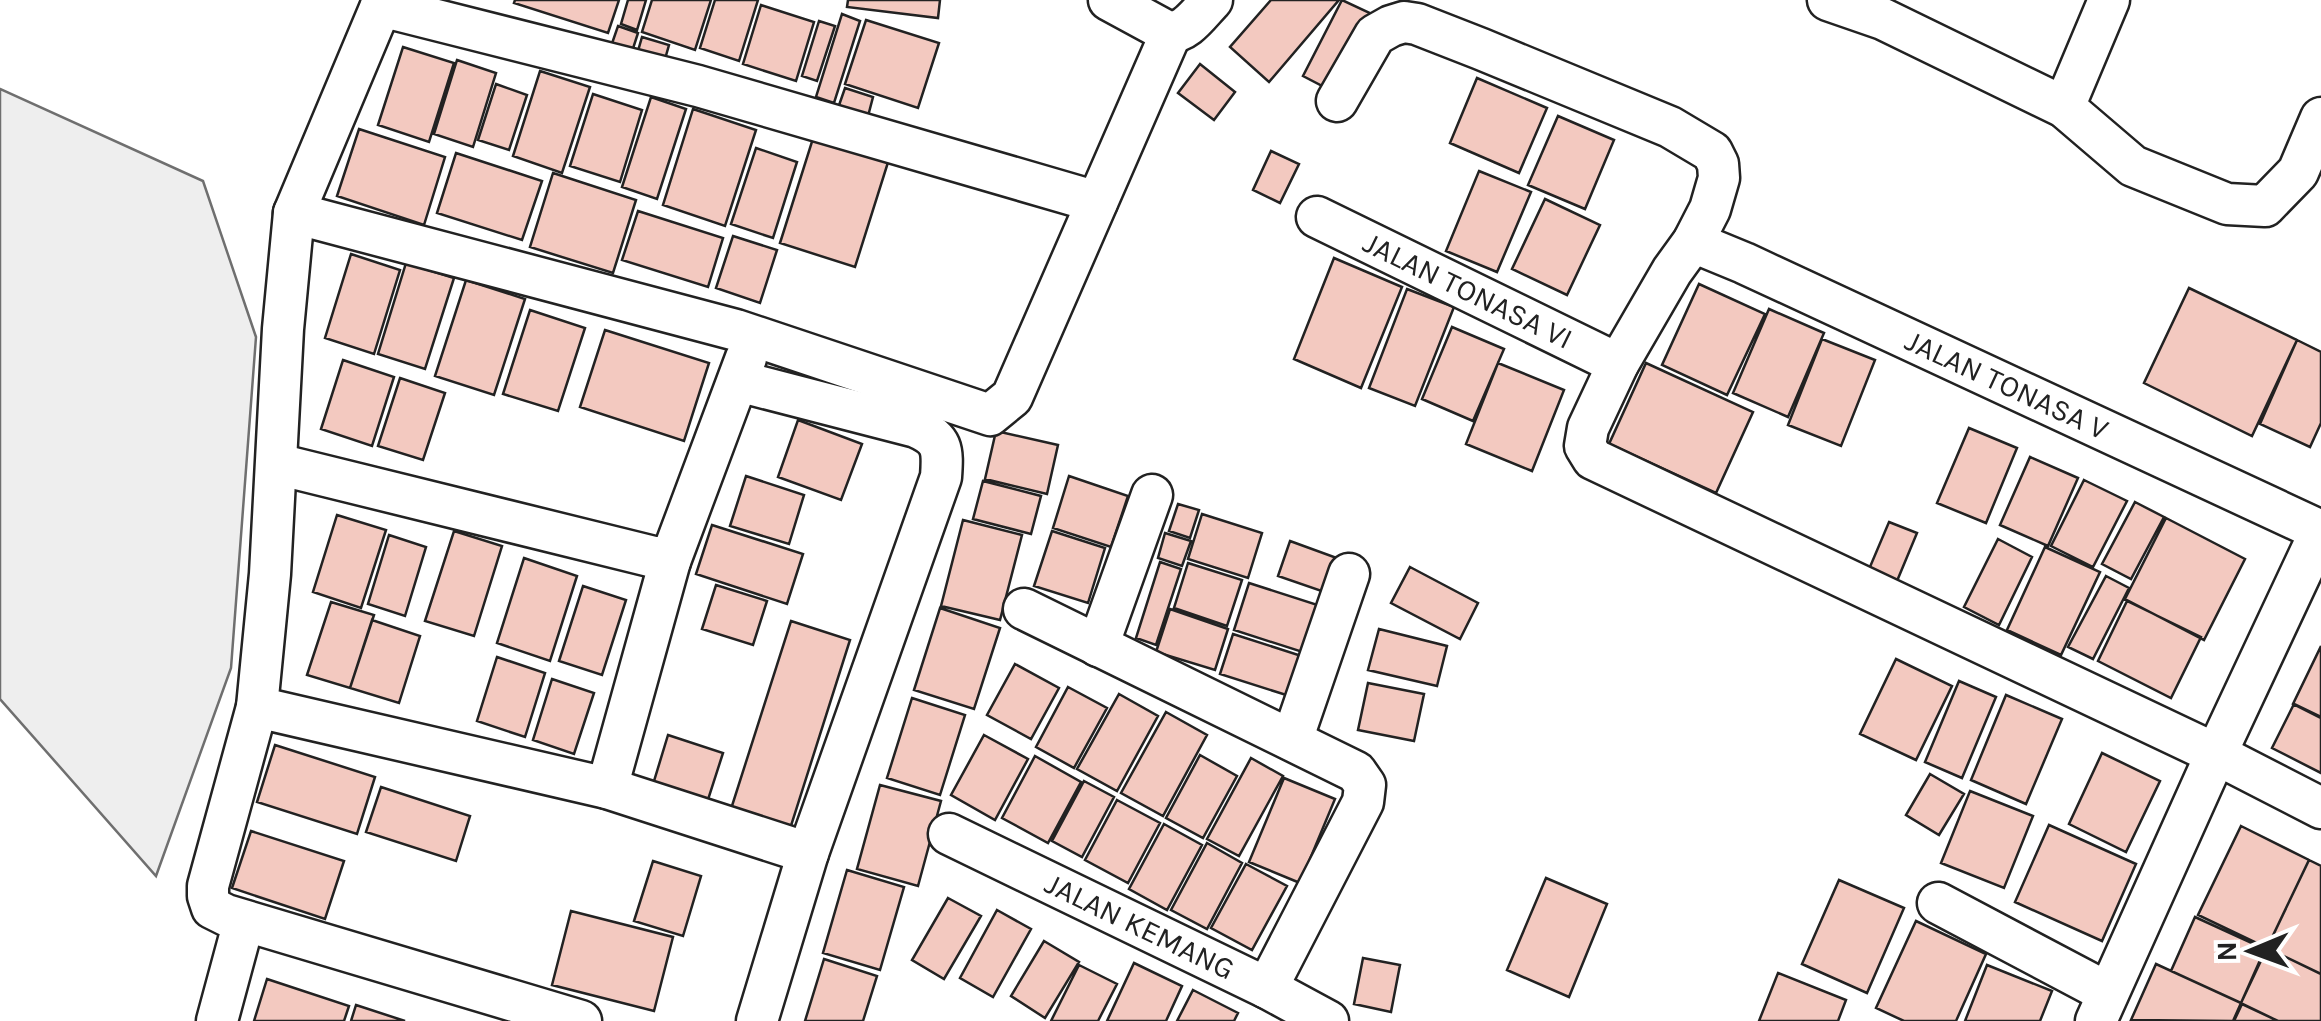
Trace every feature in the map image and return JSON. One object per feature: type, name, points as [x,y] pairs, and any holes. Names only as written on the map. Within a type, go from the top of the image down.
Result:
[{"type":"street","points":[[1110,0],[1175,33],[1212,0]]},
{"type":"street","points":[[1828,0],[1883,19],[2064,107],[2133,166],[2227,204],[2264,206],[2298,172],[2321,118]]},
{"type":"street","points":[[2064,107],[2109,0]]},
{"type":"street","points":[[581,1021],[244,921],[212,908],[208,896],[256,706],[270,574],[282,328],[294,213],[381,3],[698,86],[1097,202]]},
{"type":"street","points":[[1337,101],[1376,36],[1404,22],[1481,49],[1670,128],[1712,152],[1719,178],[1710,209],[1618,364],[1588,428],[1585,446],[1593,458],[2216,754],[2321,808]]},
{"type":"street","points":[[294,213],[736,330],[990,415],[1012,397],[1171,32]]},
{"type":"street","name":"JALAN TONASA VI","points":[[1317,217],[1618,364]]},
{"type":"street","name":"JALAN TONASA V","points":[[1693,242],[2321,531]]},
{"type":"street","points":[[607,788],[670,561],[748,350],[745,335]]},
{"type":"street","points":[[738,382],[916,427],[932,434],[940,445],[942,460],[941,476],[808,853],[757,1021]]},
{"type":"street","points":[[277,464],[670,561]]},
{"type":"street","points":[[1098,646],[1152,494]]},
{"type":"street","points":[[1938,904],[2102,1007],[2321,531]]},
{"type":"street","points":[[1292,740],[1350,574]]},
{"type":"street","points":[[1024,609],[1356,772],[1365,785],[1364,802],[1267,988]]},
{"type":"street","points":[[256,706],[607,788],[808,853]]},
{"type":"street","name":"JALAN KEMANG","points":[[949,834],[1328,1021]]},
{"type":"street","points":[[217,1021],[244,921]]},
{"type":"shaded area","points":[[0,89],[203,181],[256,337],[231,668],[156,876],[0,699]]},
{"type":"building","points":[[619,0],[608,33],[514,3]]},
{"type":"building","points":[[628,0],[646,0],[637,30],[621,24]]},
{"type":"building","points":[[652,0],[711,0],[695,50],[642,32]]},
{"type":"building","points":[[715,0],[758,0],[739,61],[700,48]]},
{"type":"building","points":[[848,0],[940,0],[938,18],[847,7]]},
{"type":"building","points":[[1271,0],[1339,0],[1269,82],[1230,47]]},
{"type":"building","points":[[1342,0],[1372,14],[1332,91],[1303,76]]},
{"type":"building","points":[[761,5],[814,22],[796,81],[743,64]]},
{"type":"building","points":[[842,14],[860,21],[834,103],[816,97]]},
{"type":"building","points":[[866,20],[939,43],[918,108],[845,84]]},
{"type":"building","points":[[819,21],[835,26],[817,81],[802,76]]},
{"type":"building","points":[[618,26],[638,33],[629,61],[608,55]]},
{"type":"building","points":[[642,37],[669,45],[665,59],[638,51]]},
{"type":"building","points":[[403,47],[454,63],[429,142],[378,125]]},
{"type":"building","points":[[457,60],[496,73],[473,147],[434,134]]},
{"type":"building","points":[[1200,64],[1235,92],[1214,120],[1178,93]]},
{"type":"building","points":[[540,71],[590,87],[562,173],[513,156]]},
{"type":"building","points":[[1477,78],[1547,108],[1519,173],[1450,143]]},
{"type":"building","points":[[496,84],[527,95],[509,150],[478,140]]},
{"type":"building","points":[[845,88],[873,97],[867,120],[837,111]]},
{"type":"building","points":[[593,94],[642,110],[620,182],[570,166]]},
{"type":"building","points":[[651,97],[686,109],[657,199],[622,187]]},
{"type":"building","points":[[693,109],[756,130],[725,226],[663,205]]},
{"type":"building","points":[[1558,116],[1614,140],[1585,209],[1528,185]]},
{"type":"building","points":[[359,129],[445,157],[424,225],[337,196]]},
{"type":"building","points":[[815,132],[890,156],[855,267],[780,243]]},
{"type":"building","points":[[756,148],[797,162],[773,238],[731,224]]},
{"type":"building","points":[[1271,151],[1299,164],[1280,203],[1253,190]]},
{"type":"building","points":[[456,153],[542,181],[522,240],[437,213]]},
{"type":"building","points":[[1479,171],[1531,192],[1497,272],[1446,251]]},
{"type":"building","points":[[553,173],[636,200],[613,273],[530,247]]},
{"type":"building","points":[[1545,199],[1600,225],[1567,295],[1512,269]]},
{"type":"building","points":[[638,211],[723,238],[708,287],[622,260]]},
{"type":"building","points":[[733,236],[777,250],[760,303],[716,288]]},
{"type":"building","points":[[351,254],[400,270],[374,354],[325,338]]},
{"type":"building","points":[[1334,258],[1402,287],[1361,388],[1294,359]]},
{"type":"building","points":[[406,263],[454,278],[425,369],[378,354]]},
{"type":"building","points":[[466,280],[525,299],[494,395],[435,376]]},
{"type":"building","points":[[1699,284],[1765,314],[1727,395],[1662,365]]},
{"type":"building","points":[[2189,288],[2297,340],[2252,436],[2144,383]]},
{"type":"building","points":[[1407,289],[1454,307],[1415,406],[1369,388]]},
{"type":"building","points":[[1769,309],[1824,333],[1788,417],[1733,393]]},
{"type":"building","points":[[530,310],[585,328],[558,411],[503,394]]},
{"type":"building","points":[[1452,327],[1504,349],[1473,421],[1422,399]]},
{"type":"building","points":[[605,330],[709,363],[684,441],[580,407]]},
{"type":"building","points":[[1822,339],[1875,360],[1841,446],[1788,425]]},
{"type":"building","points":[[2297,340],[2321,352],[2321,423],[2310,447],[2260,424]]},
{"type":"building","points":[[343,360],[394,377],[372,446],[321,429]]},
{"type":"building","points":[[1498,363],[1564,390],[1532,471],[1466,444]]},
{"type":"building","points":[[1646,363],[1753,412],[1716,493],[1609,444]]},
{"type":"building","points":[[400,378],[445,393],[423,460],[378,446]]},
{"type":"building","points":[[798,420],[862,444],[841,500],[778,477]]},
{"type":"building","points":[[1969,428],[2017,448],[1986,523],[1937,503]]},
{"type":"building","points":[[996,431],[1058,445],[1047,494],[985,479]]},
{"type":"building","points":[[2030,457],[2078,478],[2048,546],[2000,525]]},
{"type":"building","points":[[746,476],[804,495],[789,544],[730,526]]},
{"type":"building","points":[[1069,476],[1128,496],[1111,547],[1053,528]]},
{"type":"building","points":[[2084,480],[2127,501],[2093,567],[2051,546]]},
{"type":"building","points":[[983,481],[1041,496],[1031,534],[973,519]]},
{"type":"building","points":[[2135,502],[2164,517],[2131,579],[2102,564]]},
{"type":"building","points":[[1178,504],[1199,510],[1190,538],[1169,531]]},
{"type":"building","points":[[1202,514],[1262,533],[1248,578],[1188,559]]},
{"type":"building","points":[[337,515],[386,530],[361,608],[313,592]]},
{"type":"building","points":[[2166,518],[2245,559],[2204,640],[2125,599]]},
{"type":"building","points":[[963,520],[1022,535],[1000,620],[941,606]]},
{"type":"building","points":[[1889,522],[1917,533],[1892,593],[1864,581]]},
{"type":"building","points":[[712,525],[803,554],[787,604],[696,574]]},
{"type":"building","points":[[454,531],[502,546],[474,636],[425,621]]},
{"type":"building","points":[[1052,531],[1105,548],[1088,603],[1034,586]]},
{"type":"building","points":[[1165,533],[1191,541],[1182,566],[1158,558]]},
{"type":"building","points":[[389,535],[426,547],[405,616],[368,604]]},
{"type":"building","points":[[1998,539],[2032,557],[1999,625],[1964,607]]},
{"type":"building","points":[[1290,541],[1345,561],[1333,595],[1278,576]]},
{"type":"building","points":[[2045,547],[2100,572],[2061,655],[2007,630]]},
{"type":"building","points":[[524,558],[577,576],[550,661],[497,643]]},
{"type":"building","points":[[1160,562],[1181,569],[1156,645],[1136,638]]},
{"type":"building","points":[[1188,563],[1242,580],[1227,626],[1174,608]]},
{"type":"building","points":[[1410,567],[1478,603],[1460,639],[1391,603]]},
{"type":"building","points":[[2106,576],[2129,588],[2093,659],[2068,647]]},
{"type":"building","points":[[1249,583],[1330,609],[1315,656],[1234,630]]},
{"type":"building","points":[[716,585],[767,601],[753,645],[702,629]]},
{"type":"building","points":[[583,586],[626,600],[602,675],[559,661]]},
{"type":"building","points":[[2127,601],[2201,637],[2171,698],[2098,661]]},
{"type":"building","points":[[331,602],[374,615],[350,688],[307,675]]},
{"type":"building","points":[[940,608],[1000,628],[974,709],[914,690]]},
{"type":"building","points":[[1170,609],[1228,629],[1215,670],[1156,652]]},
{"type":"building","points":[[372,620],[420,636],[399,703],[350,688]]},
{"type":"building","points":[[791,621],[850,640],[790,829],[731,809]]},
{"type":"building","points":[[1379,629],[1447,646],[1437,686],[1368,670]]},
{"type":"building","points":[[1233,634],[1314,660],[1302,700],[1220,674]]},
{"type":"building","points":[[2321,646],[2321,718],[2293,704]]},
{"type":"building","points":[[497,657],[545,673],[525,737],[477,721]]},
{"type":"building","points":[[1896,659],[1952,686],[1916,760],[1860,734]]},
{"type":"building","points":[[1015,664],[1059,688],[1031,739],[987,715]]},
{"type":"building","points":[[552,679],[594,693],[574,754],[533,740]]},
{"type":"building","points":[[1959,681],[1996,697],[1962,778],[1925,762]]},
{"type":"building","points":[[1368,683],[1424,694],[1414,741],[1358,730]]},
{"type":"building","points":[[1068,687],[1107,708],[1074,768],[1036,747]]},
{"type":"building","points":[[1119,694],[1158,716],[1117,791],[1077,769]]},
{"type":"building","points":[[2006,695],[2062,719],[2026,804],[1971,780]]},
{"type":"building","points":[[912,698],[965,715],[940,795],[887,778]]},
{"type":"building","points":[[2294,704],[2321,717],[2321,773],[2272,748]]},
{"type":"building","points":[[1166,712],[1207,735],[1163,816],[1121,793]]},
{"type":"building","points":[[668,735],[723,753],[705,809],[651,791]]},
{"type":"building","points":[[984,735],[1028,759],[995,820],[951,795]]},
{"type":"building","points":[[275,745],[375,777],[357,834],[257,802]]},
{"type":"building","points":[[2102,753],[2160,781],[2126,852],[2069,824]]},
{"type":"building","points":[[1200,755],[1237,776],[1203,838],[1166,818]]},
{"type":"building","points":[[1035,756],[1081,782],[1048,843],[1002,818]]},
{"type":"building","points":[[1251,758],[1283,776],[1239,856],[1207,839]]},
{"type":"building","points":[[1930,774],[1964,794],[1939,835],[1906,815]]},
{"type":"building","points":[[1284,778],[1335,799],[1300,883],[1249,862]]},
{"type":"building","points":[[1084,781],[1114,797],[1082,857],[1052,841]]},
{"type":"building","points":[[880,785],[941,801],[918,886],[857,869]]},
{"type":"building","points":[[381,787],[470,816],[456,861],[366,832]]},
{"type":"building","points":[[1970,791],[2033,816],[2004,888],[1941,863]]},
{"type":"building","points":[[1117,800],[1160,823],[1128,883],[1085,860]]},
{"type":"building","points":[[1164,824],[1202,845],[1167,910],[1129,889]]},
{"type":"building","points":[[2049,825],[2136,864],[2102,941],[2015,902]]},
{"type":"building","points":[[2241,826],[2309,860],[2267,948],[2198,915]]},
{"type":"building","points":[[251,831],[344,861],[325,919],[232,888]]},
{"type":"building","points":[[1207,843],[1242,863],[1207,929],[1171,910]]},
{"type":"building","points":[[2309,860],[2321,866],[2321,974],[2267,948]]},
{"type":"building","points":[[653,861],[701,876],[683,936],[634,921]]},
{"type":"building","points":[[1246,864],[1287,886],[1252,950],[1211,928]]},
{"type":"building","points":[[847,870],[904,887],[880,970],[823,953]]},
{"type":"building","points":[[1546,878],[1607,904],[1569,997],[1507,970]]},
{"type":"building","points":[[1839,880],[1904,908],[1867,993],[1802,964]]},
{"type":"building","points":[[948,898],[981,916],[944,979],[912,960]]},
{"type":"building","points":[[997,910],[1031,929],[993,997],[960,978]]},
{"type":"building","points":[[571,911],[673,937],[654,1011],[552,985]]},
{"type":"building","points":[[2195,917],[2265,949],[2241,1003],[2171,971]]},
{"type":"building","points":[[1916,921],[1986,954],[1956,1021],[1904,1021],[1876,1008]]},
{"type":"building","points":[[1044,941],[1079,962],[1045,1018],[1011,996]]},
{"type":"building","points":[[2267,948],[2321,974],[2321,1021],[2278,1021],[2241,1003]]},
{"type":"building","points":[[1363,958],[1400,965],[1391,1012],[1354,1004]]},
{"type":"building","points":[[824,959],[877,976],[863,1021],[805,1021]]},
{"type":"building","points":[[1134,963],[1182,986],[1166,1021],[1107,1021]]},
{"type":"building","points":[[2156,964],[2241,1003],[2233,1021],[2131,1020]]},
{"type":"building","points":[[1079,965],[1117,984],[1098,1021],[1051,1021]]},
{"type":"building","points":[[1987,965],[2052,991],[2040,1021],[1965,1021]]},
{"type":"building","points":[[1778,973],[1846,1000],[1838,1021],[1759,1021]]},
{"type":"building","points":[[267,979],[349,1006],[344,1021],[254,1021]]},
{"type":"building","points":[[1193,990],[1238,1013],[1234,1021],[1177,1021]]},
{"type":"building","points":[[2242,1004],[2278,1021],[2234,1021]]},
{"type":"building","points":[[356,1005],[405,1021],[351,1021]]}]
